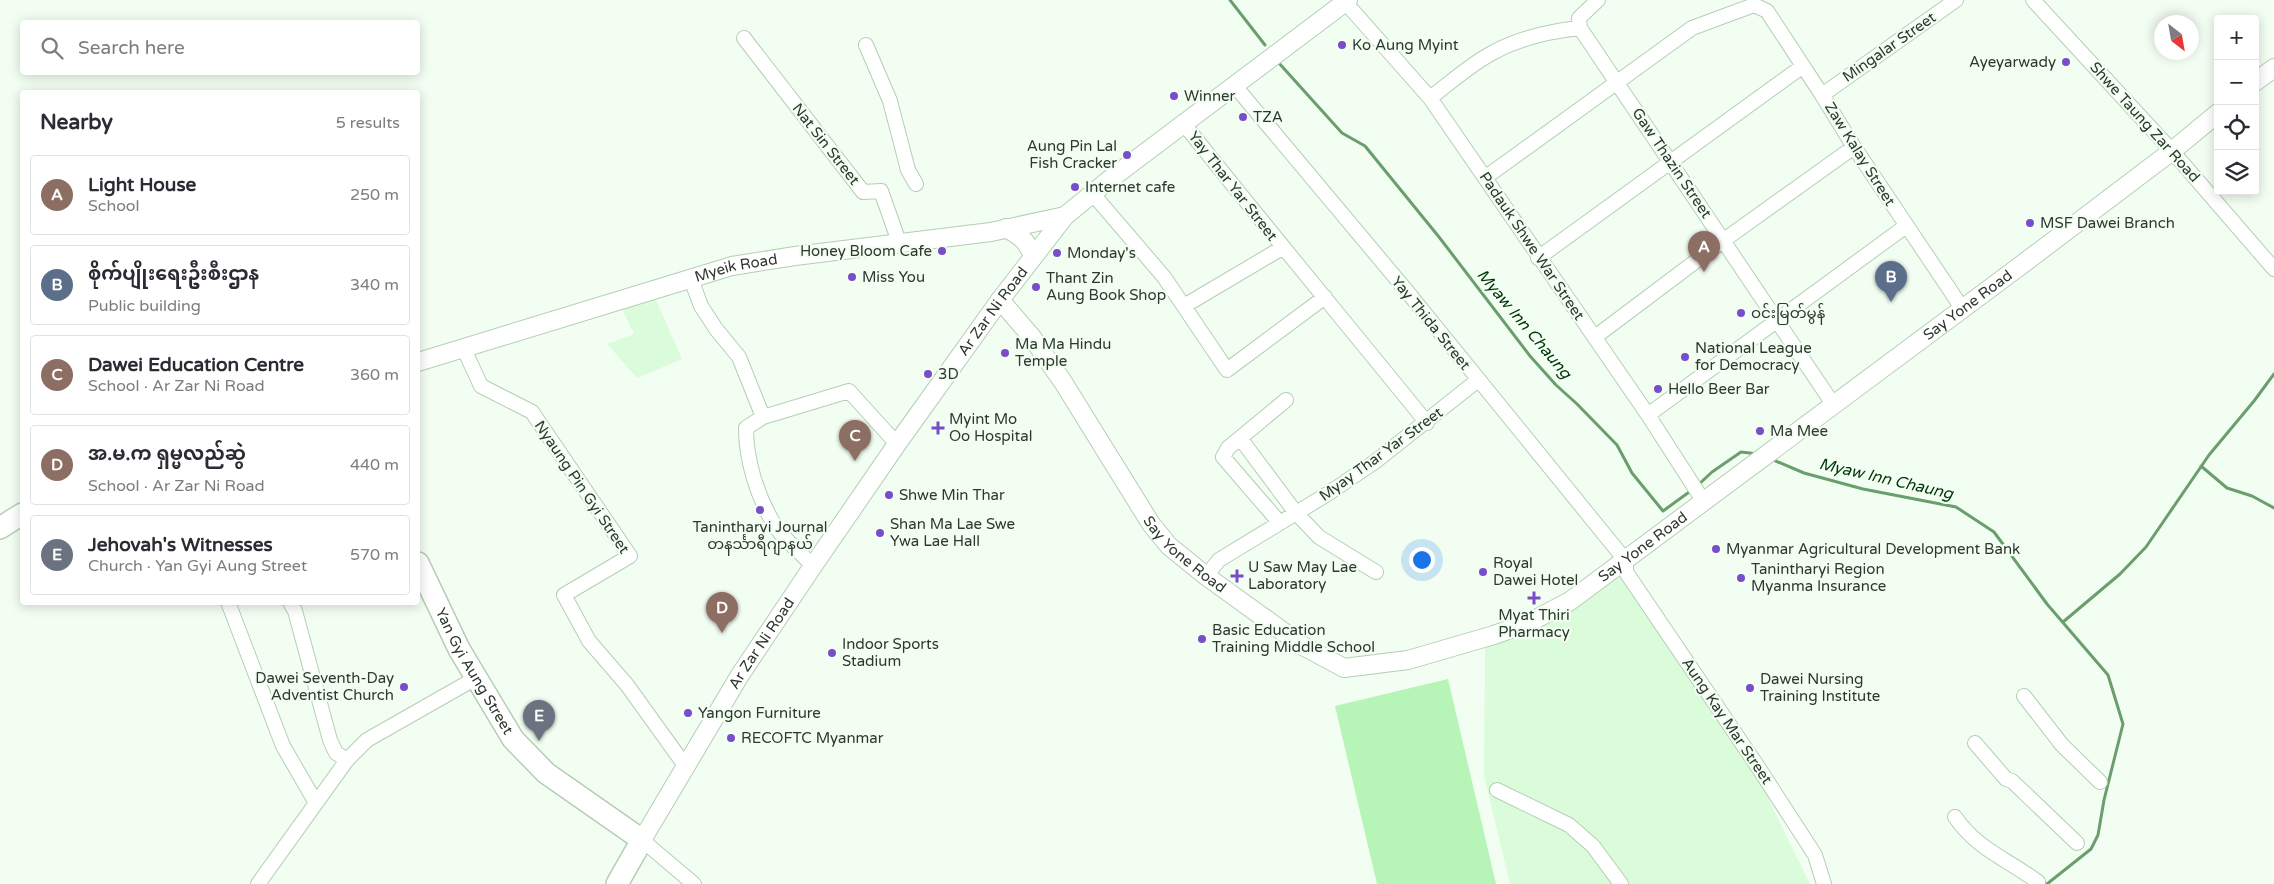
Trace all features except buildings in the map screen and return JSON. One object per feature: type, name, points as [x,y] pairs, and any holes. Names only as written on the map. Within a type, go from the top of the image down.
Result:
[{"type":"highway","points":[[0,528],[20,515]]},
{"type":"highway","name":"Yan Gyi Aung Street","points":[[420,567],[459,649],[513,739],[546,773],[642,840]]},
{"type":"highway","name":"Ar Zar Ni Road","points":[[617,884],[642,840]]},
{"type":"main road","name":"Ar Zar Ni Road","points":[[642,840],[740,675],[813,566],[1000,300],[1065,216],[1092,193],[1346,1]]},
{"type":"main road","points":[[2259,79],[2274,68]]},
{"type":"main road","name":"Say Yone Road","points":[[1000,300],[1031,336],[1063,382],[1151,524],[1169,546],[1206,576],[1304,646],[1344,668],[1408,660],[1530,622],[1570,601],[2020,266],[2172,151],[2214,116]]},
{"type":"main road","name":"Myeik Road","points":[[420,361],[732,266],[1006,228],[1065,216]]},
{"type":"main road","points":[[1006,228],[1022,237],[1030,246],[1033,257]]},
{"type":"street","points":[[1430,98],[1493,52],[1524,40],[1561,30],[1580,28],[1579,18],[1598,0]]},
{"type":"street","name":"Mingalar Street","points":[[1822,95],[1956,0]]},
{"type":"street","name":"Shwe Taung Zar Road","points":[[2033,0],[2172,151],[2274,269]]},
{"type":"street","name":"Padauk Shwe War Street","points":[[1346,1],[1430,98],[1486,177],[1538,258],[1648,415],[1704,502]]},
{"type":"street","name":"Zaw Kalay Street","points":[[1618,82],[1692,28],[1754,5],[1767,10],[1854,147],[1962,308]]},
{"type":"street","name":"Gaw Thazin Street","points":[[1580,28],[1833,404]]},
{"type":"street","name":"Nat Sin Street","points":[[744,38],[863,192],[881,191],[899,242]]},
{"type":"street","points":[[866,45],[890,101],[908,170],[916,184]]},
{"type":"street","points":[[1538,258],[1670,160],[1803,66]]},
{"type":"street","points":[[1486,177],[1618,82]]},
{"type":"street","name":"Yay Thida Street","points":[[1235,86],[1626,561]]},
{"type":"street","name":"Yay Thar Yar Street","points":[[1184,124],[1282,248],[1325,297],[1426,423]]},
{"type":"street","points":[[1595,337],[1724,240],[1854,147]]},
{"type":"street","points":[[1092,193],[1164,277],[1227,370],[1325,297]]},
{"type":"street","points":[[1648,415],[1906,226]]},
{"type":"street","name":"Yay Thar Yar Street","points":[[1184,306],[1282,248]]},
{"type":"street","points":[[691,279],[701,306],[716,329],[739,357],[763,417]]},
{"type":"street","name":"Nyaung Pin Gyi Street","points":[[463,347],[480,386],[532,412],[630,556],[564,595],[589,640],[628,684],[686,767]]},
{"type":"street","name":"Myay Thar Yar Street","points":[[1206,576],[1219,560],[1376,461],[1478,380]]},
{"type":"street","points":[[813,566],[774,525],[755,484],[746,445],[746,428],[763,417],[849,391],[897,444]]},
{"type":"street","points":[[1279,522],[1223,458],[1228,448],[1286,400]]},
{"type":"street","points":[[1240,438],[1296,513],[1319,537],[1376,572]]},
{"type":"street","name":"Aung Kay Mar Street","points":[[1626,561],[1626,572],[1815,855],[1824,884]]},
{"type":"street","points":[[229,605],[284,746],[316,802]]},
{"type":"street","points":[[292,605],[295,611],[330,740],[336,753],[347,760]]},
{"type":"street","points":[[258,884],[347,760],[366,740],[476,678]]},
{"type":"street","points":[[2024,696],[2062,745],[2100,782]]},
{"type":"street","points":[[1975,743],[2006,779],[2012,781],[2077,843]]},
{"type":"street","points":[[1497,790],[1569,824],[1593,846],[1621,884]]},
{"type":"street","points":[[1955,817],[1967,834],[1980,846],[2038,882]]},
{"type":"street","points":[[642,840],[694,884]]},
{"type":"shaded area","points":[[653,293],[682,359],[637,378],[607,344],[634,334],[619,303]]},
{"type":"shaded area","points":[[1619,575],[1701,685],[1746,753],[1810,884],[1510,884],[1484,776],[1485,647],[1517,633]]},
{"type":"green space","points":[[1448,679],[1496,884],[1377,884],[1335,706]]},
{"type":"waterway","name":"Myaw Inn Chaung","points":[[1230,0],[1265,45]]},
{"type":"waterway","name":"Myaw Inn Chaung","points":[[1278,62],[1342,133],[1365,146],[1439,237],[1530,356],[1556,385],[1617,445],[1632,473],[1663,511],[1692,490]]},
{"type":"waterway","points":[[2063,622],[2120,574],[2146,547],[2209,455],[2274,374]]},
{"type":"waterway","name":"Myaw Inn Chaung","points":[[1697,486],[1712,472],[1741,452],[1758,454]]},
{"type":"waterway","name":"Myaw Inn Chaung","points":[[1771,459],[1804,473],[1863,489],[1956,507],[1994,532],[2047,604],[2108,675],[2123,724],[2104,800],[2098,835],[2091,849],[2047,884]]},
{"type":"waterway","points":[[2201,466],[2227,488],[2252,496],[2274,508]]},
{"type":"place","name":"Ko Aung Myint","points":[[1342,45]]},
{"type":"place","name":"Ayeyarwady","points":[[2066,62]]},
{"type":"place","name":"Winner","points":[[1174,96]]},
{"type":"place","name":"TZA","points":[[1243,117]]},
{"type":"place","name":"Aung Pin Lal Fish Cracker","points":[[1127,155]]},
{"type":"place","name":"Internet cafe","points":[[1075,187]]},
{"type":"place","name":"MSF Dawei Branch","points":[[2030,223]]},
{"type":"place","name":"Honey Bloom Cafe","points":[[942,251]]},
{"type":"place","name":"Monday's","points":[[1057,253]]},
{"type":"place","name":"Light House","points":[[1704,272]]},
{"type":"place","name":"Miss You","points":[[852,277]]},
{"type":"place","name":"Thant Zin Aung Book Shop","points":[[1036,287]]},
{"type":"place","name":"စိုက်ပျိုးရေးဦးစီးဌာန","points":[[1891,302]]},
{"type":"place","name":"ဝင်းမြတ်မွန်","points":[[1741,313]]},
{"type":"place","name":"Ma Ma Hindu Temple","points":[[1005,353]]},
{"type":"place","name":"National League for Democracy","points":[[1685,357]]},
{"type":"place","name":"3D","points":[[928,374]]},
{"type":"place","name":"Hello Beer Bar","points":[[1658,389]]},
{"type":"place","name":"Myint Mo Oo Hospital","points":[[938,428]]},
{"type":"place","name":"Ma Mee","points":[[1760,431]]},
{"type":"place","name":"Dawei Education Centre","points":[[855,461]]},
{"type":"place","name":"Shwe Min Thar","points":[[889,495]]},
{"type":"place","name":"Tanintharyi Journal တနင်္သာရီဂျာနယ်","points":[[760,510]]},
{"type":"place","name":"Shan Ma Lae Swe Ywa Lae Hall","points":[[880,533]]},
{"type":"place","name":"Myanmar Agricultural Development Bank","points":[[1716,549]]},
{"type":"place","name":"Royal Dawei Hotel","points":[[1483,572]]},
{"type":"place","name":"U Saw May Lae Laboratory","points":[[1237,576]]},
{"type":"place","name":"Tanintharyi Region Myanma Insurance","points":[[1741,578]]},
{"type":"place","name":"Myat Thiri Pharmacy","points":[[1534,598]]},
{"type":"place","name":"အ.မ.က ရှမ္မလည်ဆွဲ","points":[[722,633]]},
{"type":"place","name":"Basic Education Training Middle School","points":[[1202,639]]},
{"type":"place","name":"Indoor Sports Stadium","points":[[832,653]]},
{"type":"place","name":"Dawei Seventh-Day Adventist Church","points":[[404,687]]},
{"type":"place","name":"Dawei Nursing Training Institute","points":[[1750,688]]},
{"type":"place","name":"Yangon Furniture","points":[[688,713]]},
{"type":"place","name":"RECOFTC Myanmar","points":[[731,738]]},
{"type":"place","name":"Jehovah's Witnesses","points":[[539,741]]}]
